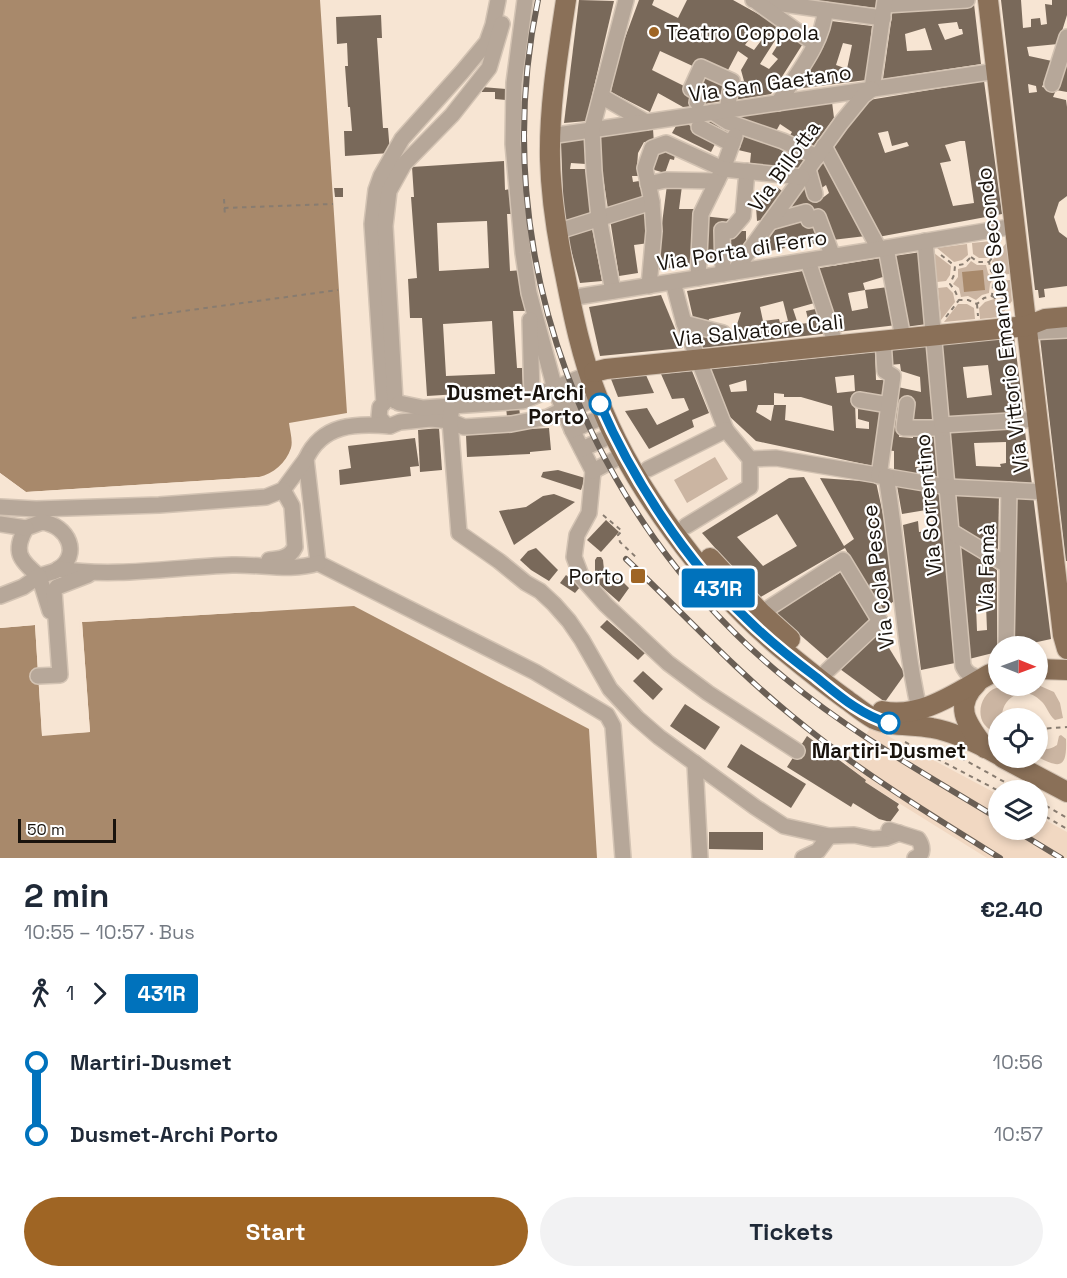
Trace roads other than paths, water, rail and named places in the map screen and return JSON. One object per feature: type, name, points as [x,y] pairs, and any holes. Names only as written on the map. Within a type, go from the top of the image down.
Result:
[{"type":"main road","points":[[566,0],[552,96],[550,136],[551,186],[556,232],[584,353],[602,407],[625,454],[658,508],[701,568],[746,619],[805,668],[875,719],[936,729],[988,749]]},
{"type":"main road","name":"Via Vittorio Emanuele Secondo","points":[[988,0],[997,71],[1010,226],[1027,329],[1065,642]]},
{"type":"main road","name":"Via Salvatore Calì","points":[[592,373],[606,369],[883,340],[1027,329],[1045,319],[1067,317]]},
{"type":"main road","points":[[592,373],[648,469],[700,547],[761,613],[827,671],[881,710],[896,712],[919,709],[944,700],[988,676]]},
{"type":"main road","points":[[1048,669],[1067,670]]},
{"type":"main road","points":[[988,676],[972,688],[964,708],[968,726],[988,747]]},
{"type":"main road","points":[[1022,768],[1067,792]]},
{"type":"street","points":[[390,404],[372,224],[376,190],[381,176],[402,139],[487,42],[498,0]]},
{"type":"street","points":[[395,424],[385,424],[380,417],[390,404],[385,226],[389,191],[404,164],[452,115],[489,68],[502,29],[505,0]]},
{"type":"street","points":[[525,0],[514,83],[513,144],[529,293],[532,397]]},
{"type":"street","points":[[613,291],[599,218],[592,129],[626,0]]},
{"type":"street","points":[[755,0],[825,10],[884,8],[967,0]]},
{"type":"street","points":[[755,0],[815,44]]},
{"type":"street","points":[[872,89],[884,8]]},
{"type":"street","points":[[778,103],[815,44],[822,28],[825,10]]},
{"type":"street","points":[[1052,84],[1067,37]]},
{"type":"street","points":[[697,102],[700,93],[691,88],[701,67],[732,81],[719,111],[728,122],[783,141],[813,163],[883,249],[903,338]]},
{"type":"street","name":"Via San Gaetano","points":[[550,136],[997,71]]},
{"type":"street","name":"Via Billotta","points":[[728,273],[758,240],[842,123],[863,96],[872,89]]},
{"type":"street","points":[[838,94],[842,123]]},
{"type":"street","points":[[601,96],[646,122]]},
{"type":"street","points":[[698,278],[700,214],[716,171],[732,144],[739,126]]},
{"type":"street","points":[[699,127],[732,144]]},
{"type":"street","points":[[649,286],[654,231],[647,176],[652,148],[666,143],[716,171]]},
{"type":"street","points":[[647,176],[666,180],[716,171],[752,172],[813,163]]},
{"type":"street","points":[[813,163],[815,194]]},
{"type":"street","points":[[728,273],[722,230],[730,231],[743,216],[752,172]]},
{"type":"street","points":[[556,232],[652,202]]},
{"type":"street","points":[[770,222],[806,213],[809,220],[818,217],[833,257]]},
{"type":"street","points":[[743,216],[758,240]]},
{"type":"street","name":"Via Porta di Ferro","points":[[570,298],[883,249],[1010,226]]},
{"type":"street","name":"Via Sorrentino","points":[[922,242],[948,487],[963,660],[966,672],[988,675]]},
{"type":"street","points":[[808,261],[837,345]]},
{"type":"street","points":[[673,282],[684,323],[719,414],[726,430],[750,459],[750,487],[686,526]]},
{"type":"street","points":[[529,293],[562,410],[593,471],[589,513],[577,535],[574,558],[582,578],[606,605],[668,663],[708,693],[797,751]]},
{"type":"street","points":[[684,323],[723,333]]},
{"type":"street","points":[[1027,329],[1067,330]]},
{"type":"street","name":"Via Cola Pesce","points":[[883,340],[885,371],[893,376],[882,476],[896,533],[903,622],[910,673],[919,709]]},
{"type":"street","points":[[2,507],[36,509],[129,506],[266,497],[283,490],[306,459],[311,448],[321,437],[331,432],[349,427],[431,419],[523,401],[592,373]]},
{"type":"street","points":[[859,400],[889,405]]},
{"type":"street","points":[[390,404],[404,412],[395,424]]},
{"type":"street","points":[[349,427],[390,404],[451,414],[464,427],[518,424],[548,417],[562,410],[602,407]]},
{"type":"street","points":[[907,404],[904,428],[1026,420]]},
{"type":"street","points":[[572,429],[602,407]]},
{"type":"street","points":[[451,414],[459,532],[540,591],[554,604],[575,631],[620,702],[658,737],[784,826],[829,836],[854,835],[873,839],[886,838],[899,833],[918,839],[922,845],[922,852],[919,857],[915,858]]},
{"type":"street","points":[[648,469],[726,430]]},
{"type":"street","points":[[582,449],[615,434]]},
{"type":"street","points":[[593,471],[625,454]]},
{"type":"street","points":[[306,459],[318,563]]},
{"type":"street","points":[[750,459],[793,460],[948,487],[1046,492]]},
{"type":"street","points":[[58,569],[95,573],[143,572],[233,565],[283,558],[292,553],[295,547],[295,534],[292,506],[283,490]]},
{"type":"street","name":"Via Famà","points":[[1006,636],[1008,490]]},
{"type":"street","points":[[0,596],[15,580],[21,569],[18,545],[23,532],[42,522],[52,523],[77,515],[129,506]]},
{"type":"street","points":[[2,507],[23,532]]},
{"type":"street","points":[[0,596],[58,569],[66,561],[69,550],[68,539],[62,529],[52,523]]},
{"type":"street","points":[[0,525],[23,532]]},
{"type":"street","points":[[952,532],[1007,565]]},
{"type":"street","points":[[21,560],[39,576],[56,624]]},
{"type":"street","points":[[761,613],[843,560],[880,621]]},
{"type":"street","points":[[233,565],[305,568],[318,563],[535,672],[607,715],[613,726],[623,858]]},
{"type":"street","points":[[38,676],[60,675],[54,591],[57,587],[95,573]]},
{"type":"street","points":[[827,671],[880,621],[903,622]]},
{"type":"street","points":[[607,715],[610,689]]},
{"type":"street","points":[[695,763],[700,858]]},
{"type":"street","points":[[803,858],[818,851],[829,836]]},
{"type":"railway","points":[[538,0],[525,96],[526,191],[540,284],[567,374],[606,460],[655,540],[716,613],[786,679],[863,735],[988,812]]},
{"type":"railway","points":[[626,559],[749,679],[817,736],[894,791],[1000,858]]},
{"type":"railway","points":[[1031,840],[1061,858]]},
{"type":"place","name":"Teatro Coppola","points":[[654,32]]},
{"type":"place","name":"Dusmet-Archi Porto","points":[[600,404]]},
{"type":"place","name":"Porto","points":[[638,576]]},
{"type":"place","name":"Martiri-Dusmet","points":[[889,723]]}]
